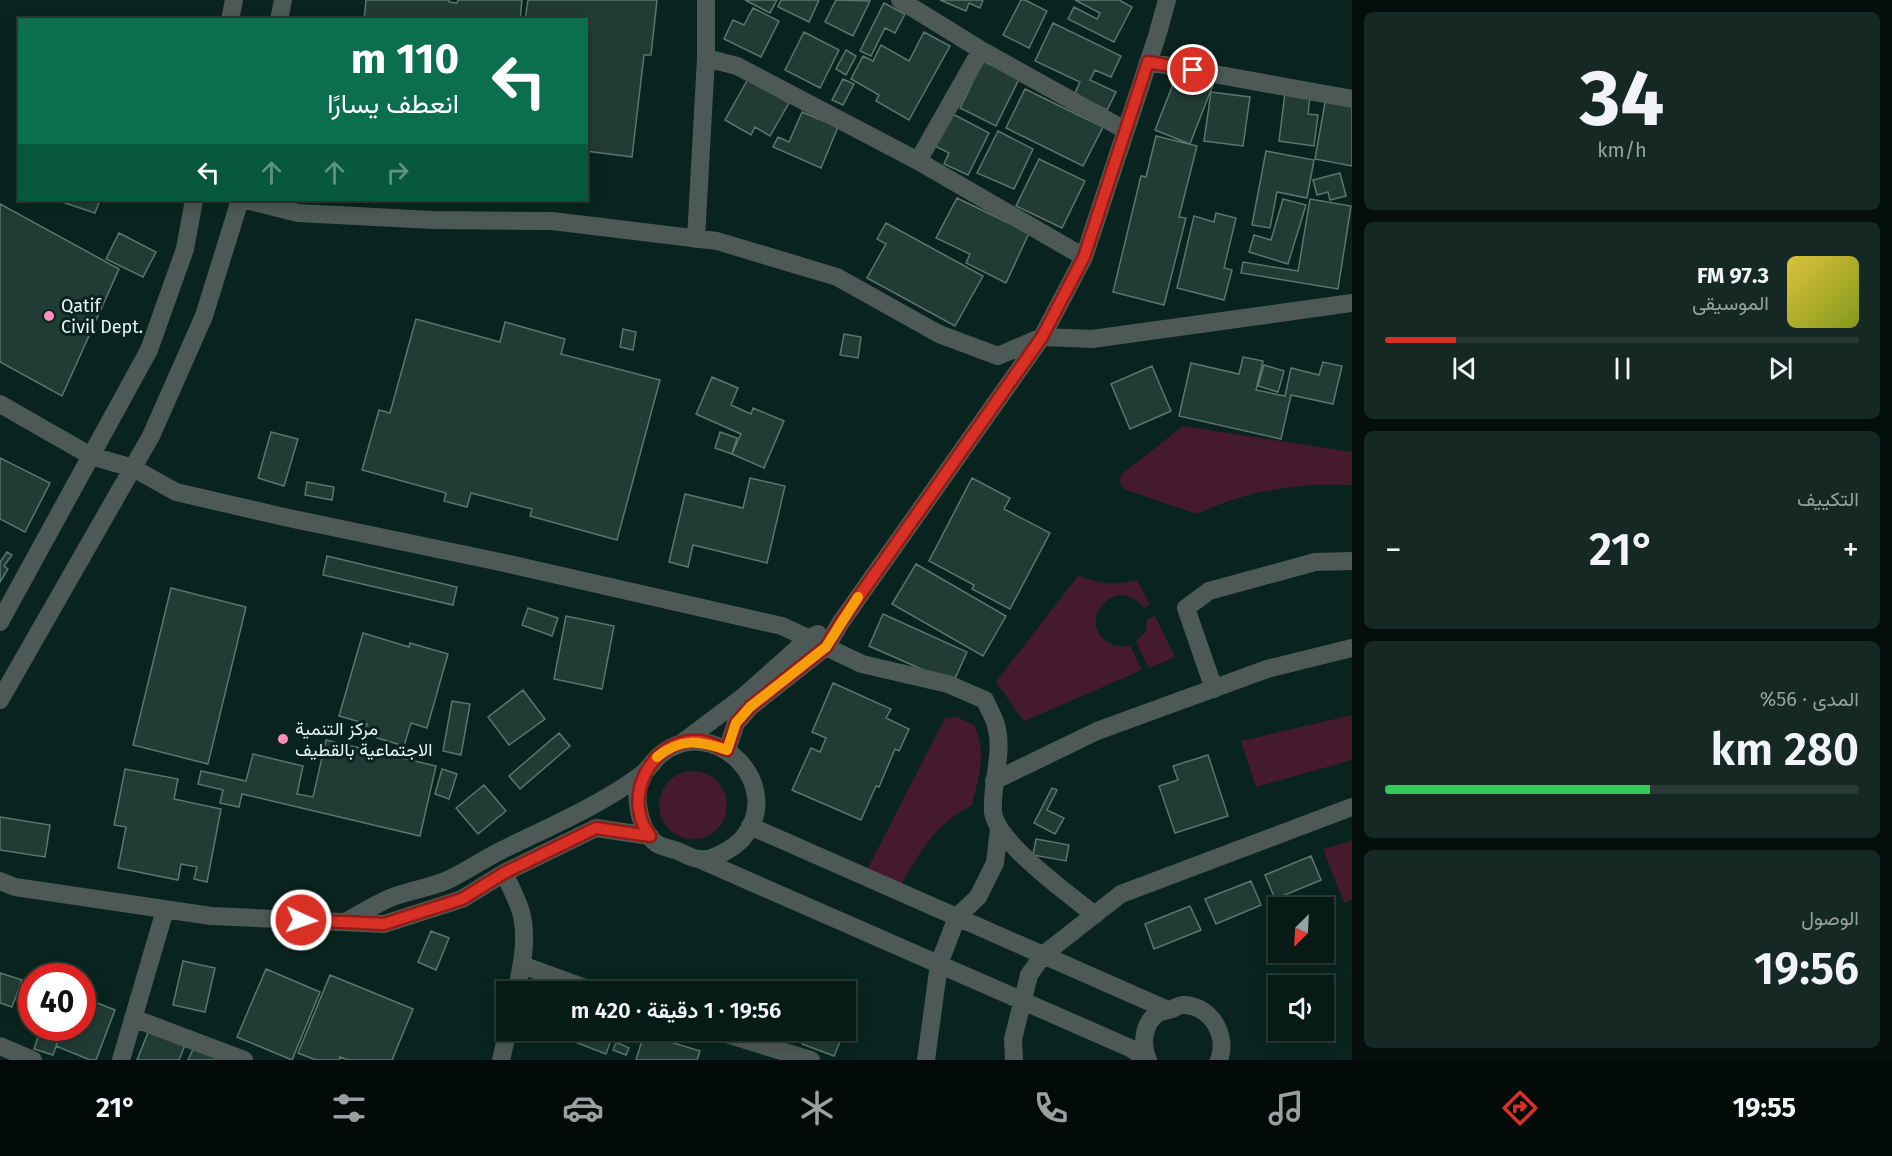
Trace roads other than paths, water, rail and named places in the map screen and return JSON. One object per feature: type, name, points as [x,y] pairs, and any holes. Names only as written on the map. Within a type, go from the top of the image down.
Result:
[{"type":"street","points":[[230,18],[234,0]]},
{"type":"street","points":[[279,18],[283,0]]},
{"type":"street","points":[[696,238],[706,58],[706,0]]},
{"type":"street","points":[[900,0],[981,50],[1125,130]]},
{"type":"street","points":[[727,750],[736,723],[750,707],[826,647],[841,622],[1042,337],[1084,257],[1167,0]]},
{"type":"street","points":[[918,161],[981,50]]},
{"type":"street","points":[[706,58],[737,66],[918,161],[1084,257]]},
{"type":"street","points":[[1148,62],[1352,99]]},
{"type":"street","points":[[0,622],[149,350],[185,249],[194,201]]},
{"type":"street","points":[[0,700],[151,436],[204,316],[240,201]]},
{"type":"street","points":[[250,201],[298,213],[434,220],[552,221],[717,241],[837,277],[939,334],[998,356],[1042,337],[1092,339],[1352,303]]},
{"type":"street","points":[[0,404],[91,456],[133,468],[176,492],[782,626],[862,664],[948,684],[985,700],[997,726],[998,755],[993,814],[999,829],[1028,861],[1095,915]]},
{"type":"street","points":[[1214,689],[1186,608],[1209,591],[1315,562],[1352,561]]},
{"type":"street","points":[[841,622],[809,638],[743,697],[682,743],[666,750],[653,760],[644,773],[638,791],[640,816],[650,836],[657,844],[700,860],[1022,1000],[1130,1048],[1147,1059]]},
{"type":"street","points":[[994,781],[1097,731],[1267,669],[1352,648]]},
{"type":"street","points":[[682,743],[700,741],[727,750],[740,760],[751,777],[756,798],[753,819],[743,837],[726,852],[700,860]]},
{"type":"street","points":[[345,922],[390,898],[448,879],[606,798],[644,773]]},
{"type":"street","points":[[1014,1060],[1013,1039],[1029,975],[1043,956],[1121,894],[1352,807]]},
{"type":"street","points":[[750,826],[1168,1010]]},
{"type":"street","points":[[0,872],[8,884],[165,910],[211,916],[384,924],[462,899],[504,873],[596,828],[650,836]]},
{"type":"street","points":[[926,1060],[939,964],[957,917],[978,897],[995,863],[999,829]]},
{"type":"street","points":[[504,873],[521,913],[524,940],[518,981]]},
{"type":"street","points":[[121,1060],[165,910]]},
{"type":"street","points":[[522,965],[566,981]]},
{"type":"street","points":[[1147,1059],[1143,1046],[1148,1026],[1158,1013],[1184,1004],[1208,1013],[1221,1034],[1222,1048],[1219,1060]]},
{"type":"street","points":[[133,1018],[244,1060]]},
{"type":"street","points":[[501,1060],[505,1041]]},
{"type":"street","points":[[749,1041],[811,1060]]},
{"type":"street","points":[[0,1046],[33,1060]]},
{"type":"place","name":"Qatif Civil Dept.","points":[[49,316]]},
{"type":"place","name":"مركز التنمية الاجتماعية بالقطيف","points":[[283,739]]}]
